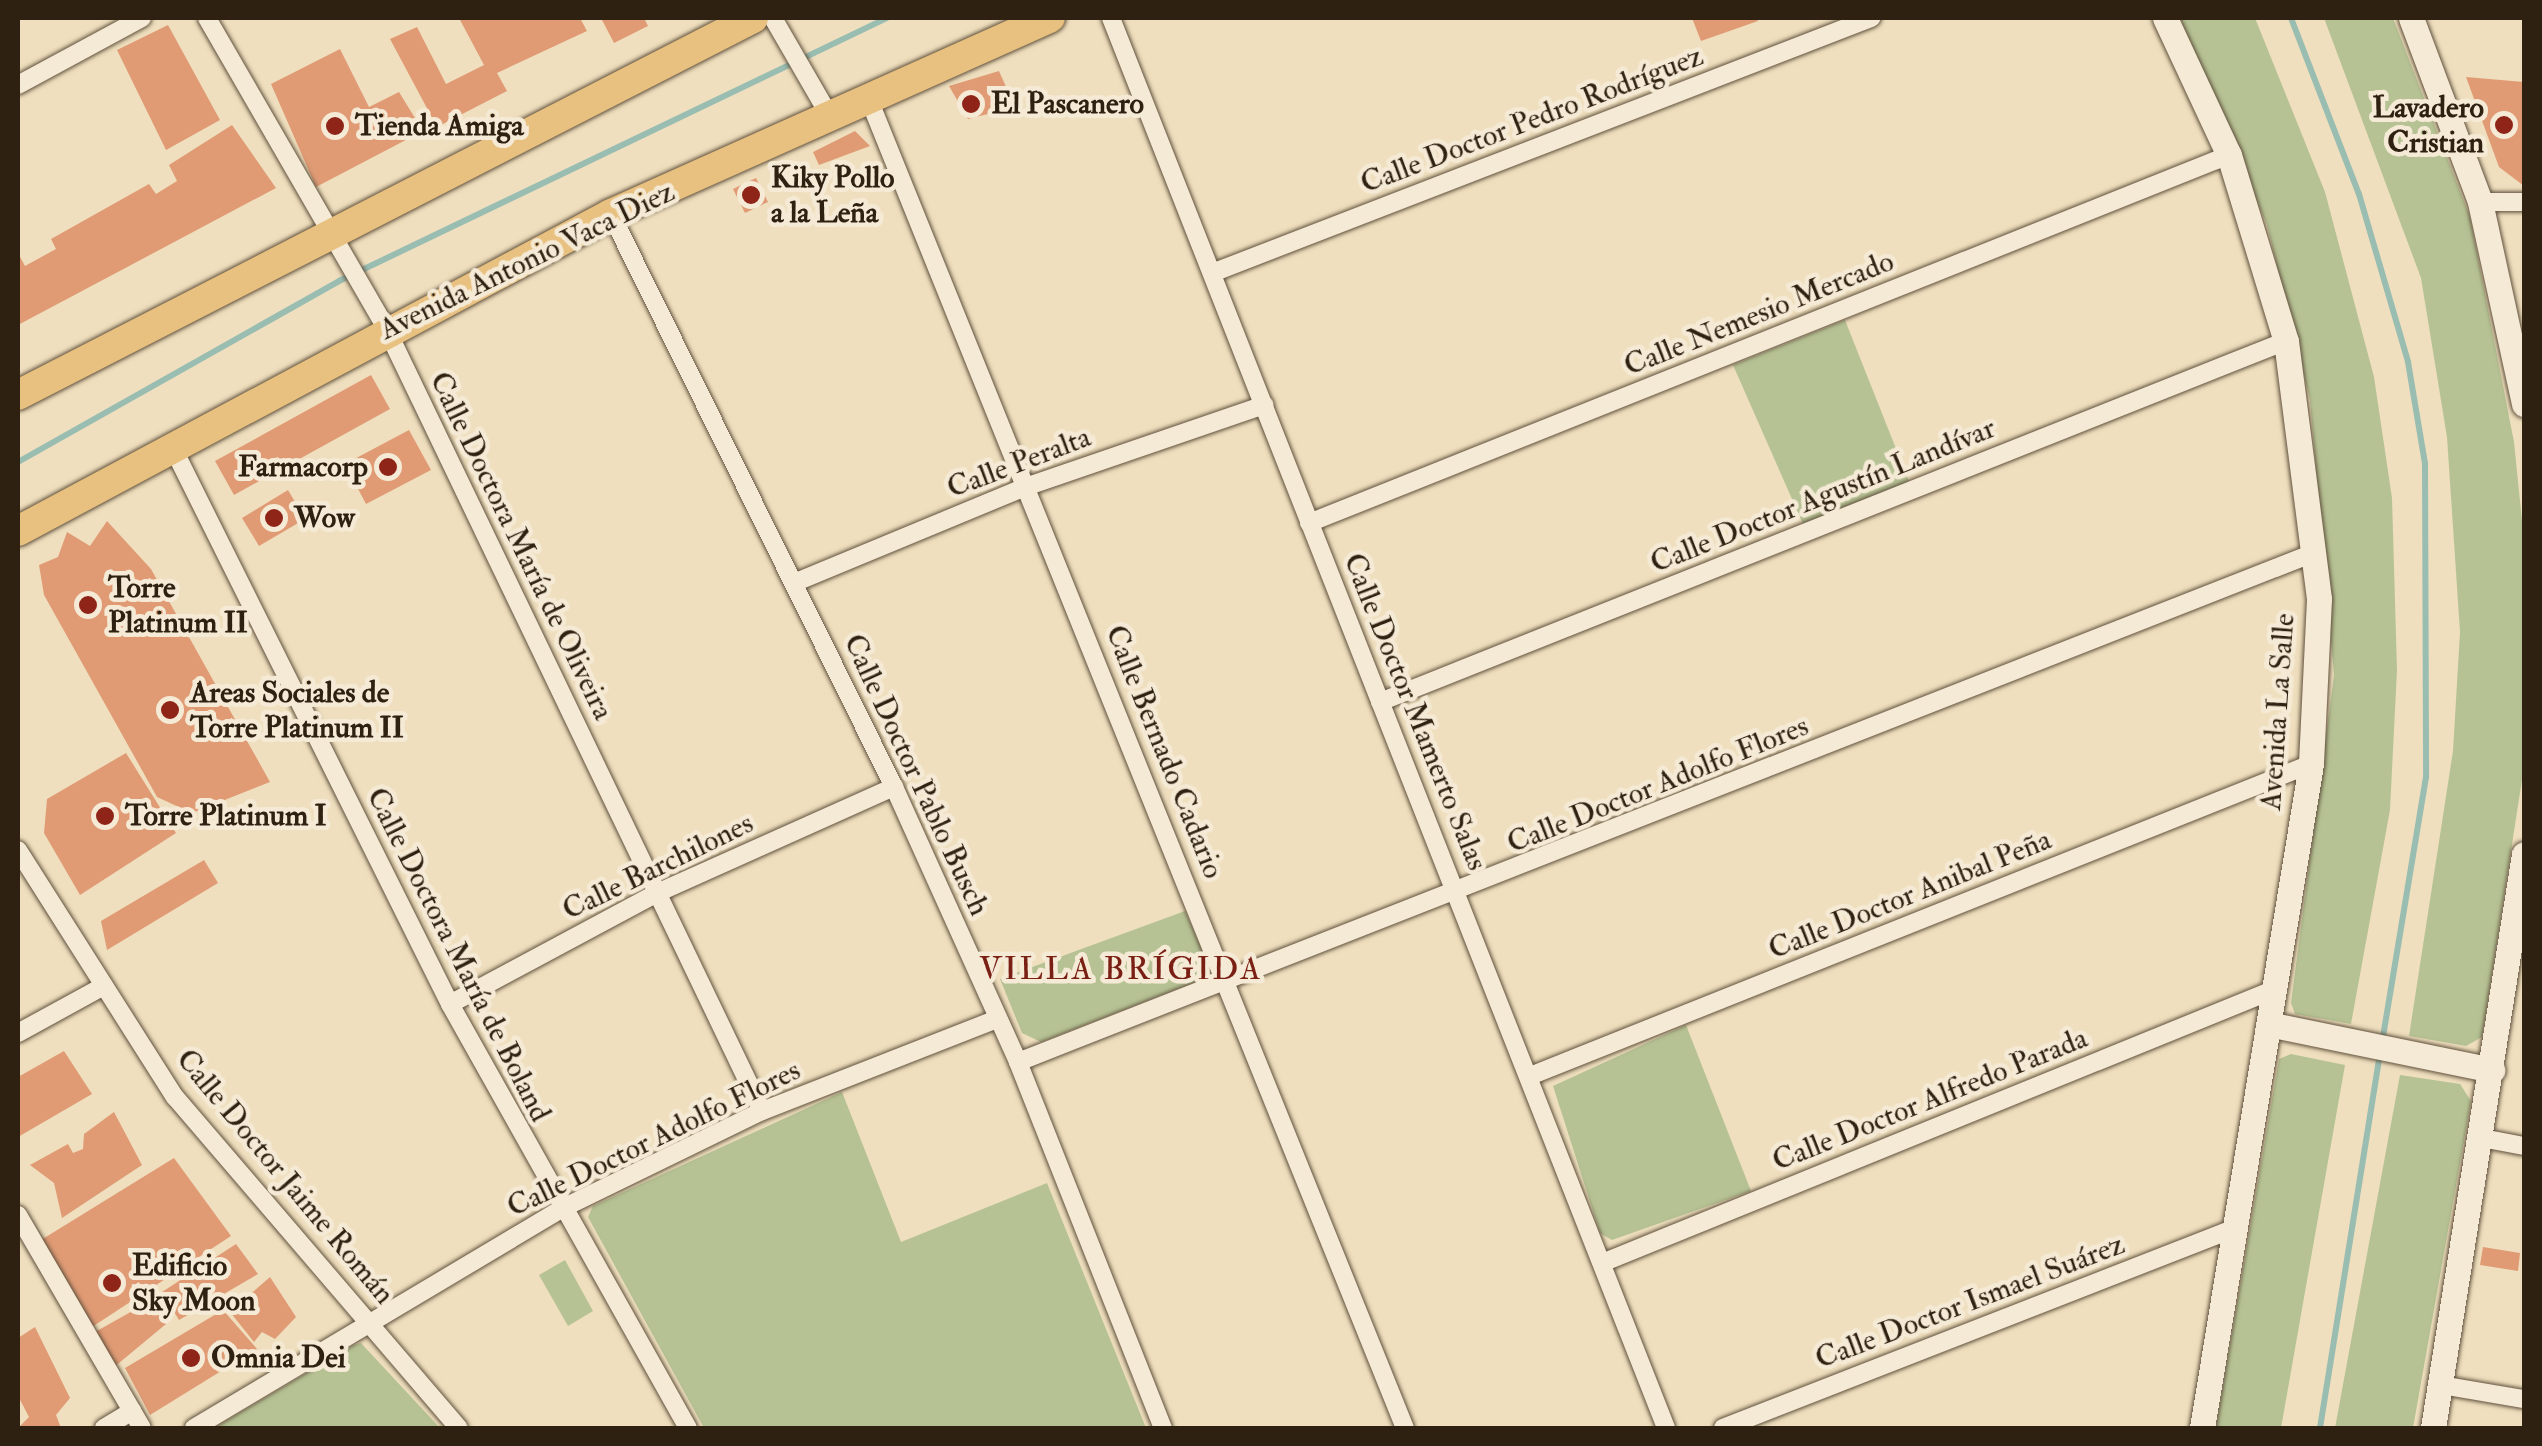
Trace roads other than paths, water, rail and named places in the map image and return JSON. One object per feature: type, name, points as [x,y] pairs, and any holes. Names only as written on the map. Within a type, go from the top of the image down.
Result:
[{"type":"highway","points":[[18,394],[753,18]]},
{"type":"highway","name":"Avenida Antonio Vaca Diez","points":[[18,530],[380,317],[1050,18]]},
{"type":"main road","name":"Avenida La Salle","points":[[2165,18],[2229,155],[2286,341],[2316,552],[2310,764],[2273,1024],[2202,1428]]},
{"type":"main road","points":[[2411,18],[2480,202],[2524,404]]},
{"type":"main road","points":[[2432,1428],[2492,1070],[2521,927],[2524,854]]},
{"type":"main road","points":[[2273,1024],[2492,1070]]},
{"type":"street","points":[[18,84],[142,18]]},
{"type":"street","name":"Calle Doctora María de Oliveira","points":[[207,18],[380,317],[762,1111]]},
{"type":"street","points":[[773,18],[808,69],[830,115]]},
{"type":"street","name":"Calle Doctor Mamerto Salas","points":[[1111,18],[1666,1428]]},
{"type":"street","name":"Calle Doctor Pedro Rodríguez","points":[[1212,273],[1871,18]]},
{"type":"street","name":"Calle Bernado Cadario","points":[[868,97],[1405,1428]]},
{"type":"street","name":"Calle Nemesio Mercado","points":[[1309,523],[2229,155]]},
{"type":"street","points":[[2480,202],[2524,202]]},
{"type":"street","name":"Calle Doctor Pablo Busch","points":[[612,214],[894,787],[1018,1062],[1163,1428]]},
{"type":"street","name":"Calle Doctor Agustín Landívar","points":[[1380,702],[2286,341]]},
{"type":"street","name":"Calle Peralta","points":[[796,582],[1028,486],[1264,405]]},
{"type":"street","name":"Calle Doctora María de Boland","points":[[171,443],[450,1004],[559,1210],[688,1428]]},
{"type":"street","name":"Calle Doctor Adolfo Flores","points":[[1018,1062],[1458,895],[2316,552]]},
{"type":"street","name":"Calle Doctor Anibal Peña","points":[[1530,1076],[2310,764]]},
{"type":"street","name":"Calle Barchilones","points":[[450,1004],[657,893],[894,787]]},
{"type":"street","name":"Calle Doctor Jaime Román","points":[[18,850],[175,1097],[459,1428]]},
{"type":"street","points":[[18,1032],[104,986]]},
{"type":"street","name":"Calle Doctor Alfredo Parada","points":[[1602,1263],[2278,988]]},
{"type":"street","name":"Calle Doctor Adolfo Flores","points":[[194,1428],[559,1210],[762,1111],[997,1019]]},
{"type":"street","points":[[2482,1138],[2524,1146]]},
{"type":"street","points":[[18,1215],[142,1428]]},
{"type":"street","name":"Calle Doctor Ismael Suárez","points":[[1723,1428],[2238,1227]]},
{"type":"street","points":[[2441,1385],[2524,1399]]},
{"type":"street","points":[[104,1428],[132,1411]]},
{"type":"waterway","points":[[18,462],[339,281],[887,18]]},
{"type":"waterway","points":[[2291,18],[2359,194],[2408,362],[2425,464],[2426,777],[2382,1042]]},
{"type":"waterway","points":[[2320,1428],[2380,1054]]},
{"type":"place","name":"El Pascanero","points":[[971,104]]},
{"type":"place","name":"Lavadero Cristian","points":[[2504,125]]},
{"type":"place","name":"Tienda Amiga","points":[[335,126]]},
{"type":"place","name":"Kiky Pollo a la Leña","points":[[751,195]]},
{"type":"place","name":"Farmacorp","points":[[388,467]]},
{"type":"place","name":"Wow","points":[[274,518]]},
{"type":"place","name":"Torre Platinum II","points":[[88,605]]},
{"type":"place","name":"Areas Sociales de Torre Platinum II","points":[[170,710]]},
{"type":"place","name":"Torre Platinum I","points":[[105,816]]},
{"type":"place","name":"Edificio Sky Moon","points":[[112,1283]]},
{"type":"place","name":"Omnia Dei","points":[[191,1358]]},
{"type":"district","name":"VILLA BRÍGIDA","points":[[1121,969]]}]
